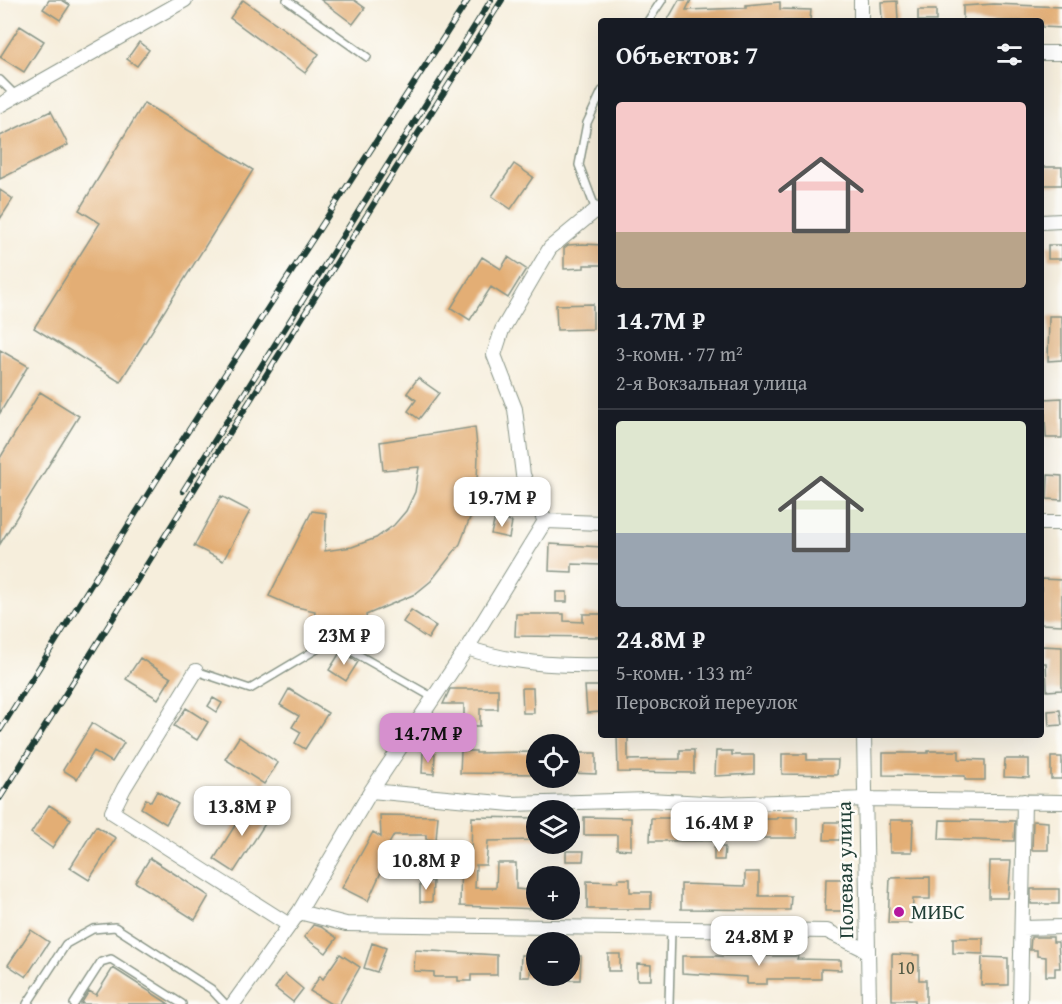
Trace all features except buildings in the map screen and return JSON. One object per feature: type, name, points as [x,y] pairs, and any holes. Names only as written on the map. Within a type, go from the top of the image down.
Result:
[{"type":"street","points":[[0,105],[185,0]]},
{"type":"street","points":[[861,0],[861,18]]},
{"type":"street","points":[[1044,53],[1062,53]]},
{"type":"street","points":[[545,521],[523,475],[515,409],[494,355],[502,330],[550,248],[598,212]]},
{"type":"street","points":[[1044,222],[1062,221]]},
{"type":"street","points":[[545,521],[598,524]]},
{"type":"street","points":[[233,1004],[299,912],[371,791],[467,648],[545,521]]},
{"type":"street","points":[[1044,524],[1062,523]]},
{"type":"street","points":[[467,648],[496,658],[562,666],[598,665]]},
{"type":"street","points":[[196,671],[124,788],[112,812],[289,925]]},
{"type":"street","name":"Полевая улица","points":[[864,738],[869,1004]]},
{"type":"street","points":[[371,791],[511,804],[649,800],[722,804],[865,799],[1062,802]]},
{"type":"street","points":[[1020,1004],[1024,801]]},
{"type":"street","points":[[299,912],[346,924],[826,931],[867,951]]},
{"type":"street","points":[[1022,928],[1062,927]]},
{"type":"lane","points":[[287,0],[367,57]]},
{"type":"lane","points":[[650,18],[662,0]]},
{"type":"lane","points":[[0,80],[16,96]]},
{"type":"lane","points":[[598,100],[587,123],[579,165],[598,209]]},
{"type":"lane","points":[[196,671],[250,689],[332,640],[434,698]]},
{"type":"lane","points":[[27,1004],[66,944],[93,929],[115,927],[211,988],[225,1004]]},
{"type":"lane","points":[[669,1004],[671,929]]},
{"type":"lane","points":[[74,1004],[100,962],[111,959],[182,1004]]},
{"type":"railway","points":[[0,730],[168,462],[468,0]]},
{"type":"railway","points":[[183,491],[491,0]]},
{"type":"railway","points":[[0,798],[502,0]]},
{"type":"place","name":"МИБС","points":[[899,912]]}]
